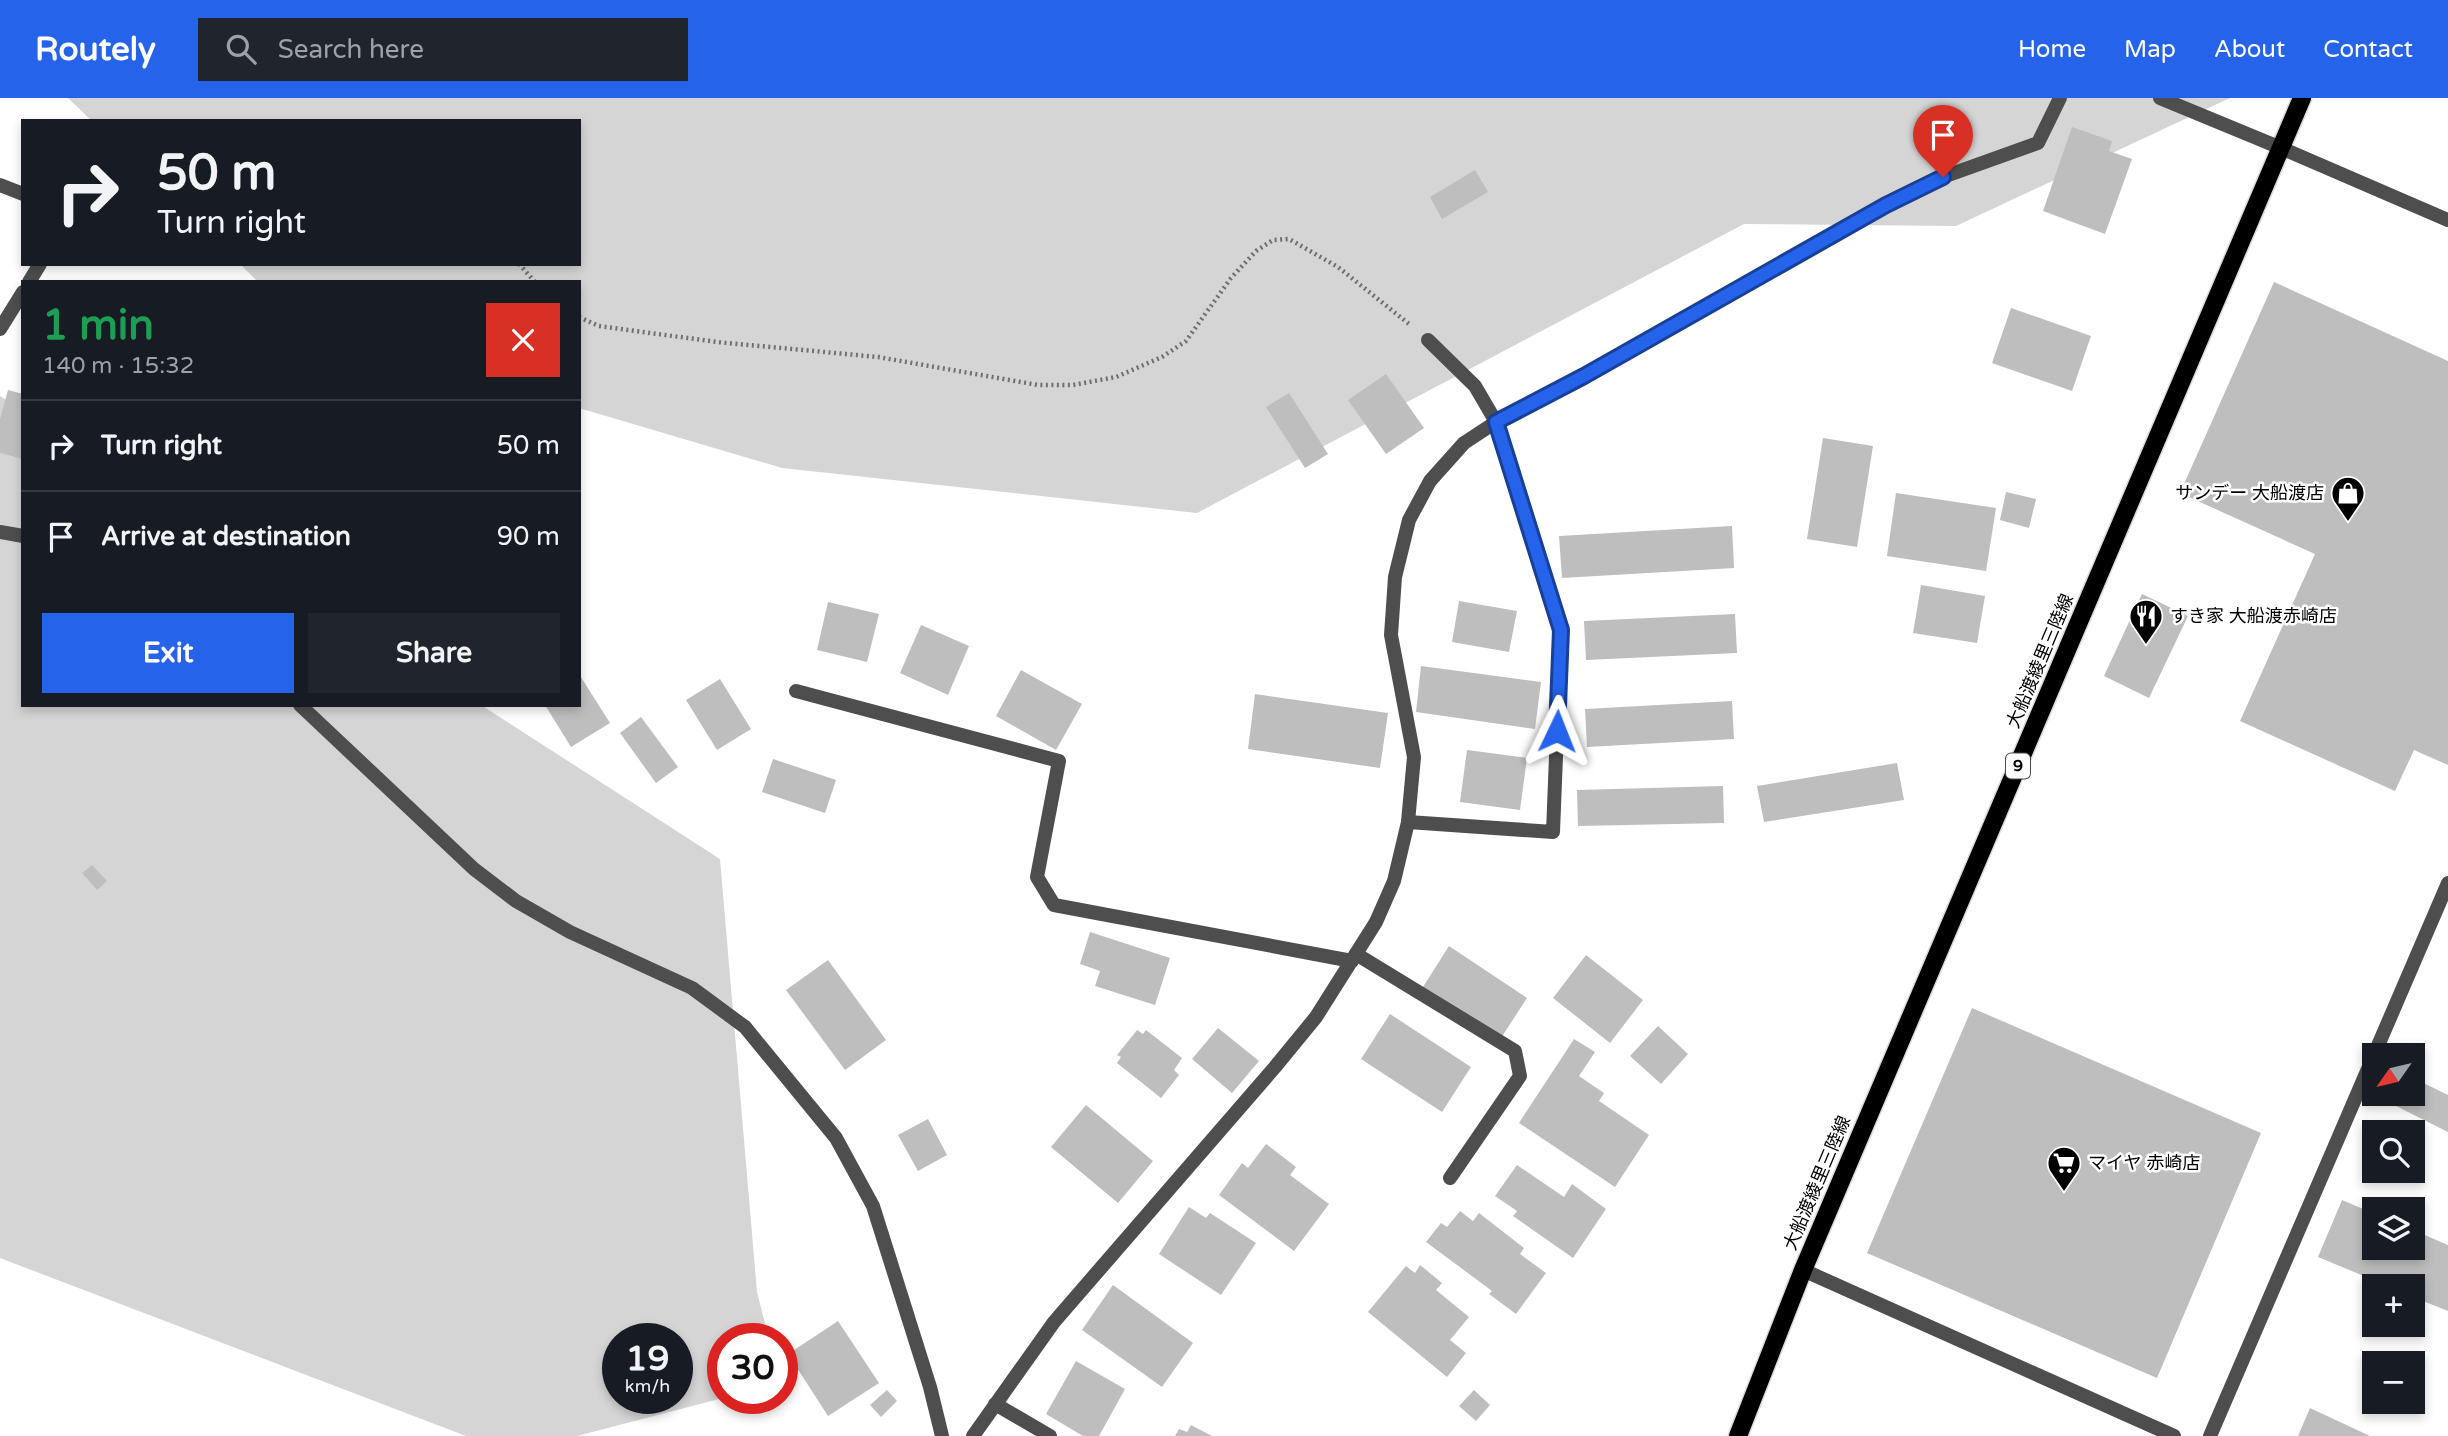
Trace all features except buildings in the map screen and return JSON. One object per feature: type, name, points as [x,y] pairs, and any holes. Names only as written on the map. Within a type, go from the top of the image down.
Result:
[{"type":"main road","name":"大船渡綾里三陸線","points":[[1738,1436],[1803,1270],[2302,98]]},
{"type":"street","points":[[973,1436],[1054,1322],[1275,1067],[1315,1017],[1376,922],[1394,880],[1408,822],[1414,757],[1391,635],[1395,577],[1409,520],[1430,481],[1464,443],[1496,422],[1584,376],[1886,205],[1943,177],[2038,144],[2060,98]]},
{"type":"street","points":[[2160,98],[2448,220]]},
{"type":"street","points":[[0,185],[21,193]]},
{"type":"street","points":[[0,329],[21,295]]},
{"type":"street","points":[[1408,822],[1553,832],[1561,630],[1496,422],[1475,386],[1428,340]]},
{"type":"street","points":[[0,532],[21,536]]},
{"type":"street","points":[[796,691],[1059,761],[1037,877],[1054,905],[1354,957],[1515,1051],[1520,1076],[1450,1178]]},
{"type":"street","points":[[302,707],[474,869],[516,901],[570,932],[692,988],[745,1027],[836,1138],[873,1206],[930,1387],[942,1436]]},
{"type":"street","points":[[2210,1436],[2448,883]]},
{"type":"street","points":[[1803,1270],[2174,1436]]},
{"type":"street","points":[[995,1404],[1050,1436]]},
{"type":"path","points":[[581,318],[599,326],[717,342],[878,357],[1038,385],[1073,385],[1116,377],[1162,357],[1186,341],[1231,278],[1256,251],[1273,240],[1289,239],[1338,267],[1428,340]]},
{"type":"path","points":[[521,266],[533,280]]},
{"type":"shaded area","points":[[68,98],[2230,98],[1956,226],[1744,224],[1197,513],[782,468],[581,409],[581,280],[256,280],[242,266],[581,266],[581,119],[90,119]]},
{"type":"shaded area","points":[[0,396],[21,409],[21,707],[484,707],[720,859],[757,1292],[765,1323],[707,1323],[707,1402],[693,1406],[693,1323],[602,1323],[602,1414],[662,1414],[577,1436],[466,1436],[0,1258]]},
{"type":"place","name":"サンデー 大船渡店","points":[[2348,523]]},
{"type":"place","name":"すき家 大船渡赤崎店","points":[[2146,646]]},
{"type":"place","name":"マイヤ 赤崎店","points":[[2064,1193]]},
{"type":"route","points":[[1557,731],[1561,630],[1496,422],[1584,376],[1886,205],[1943,177]]}]
